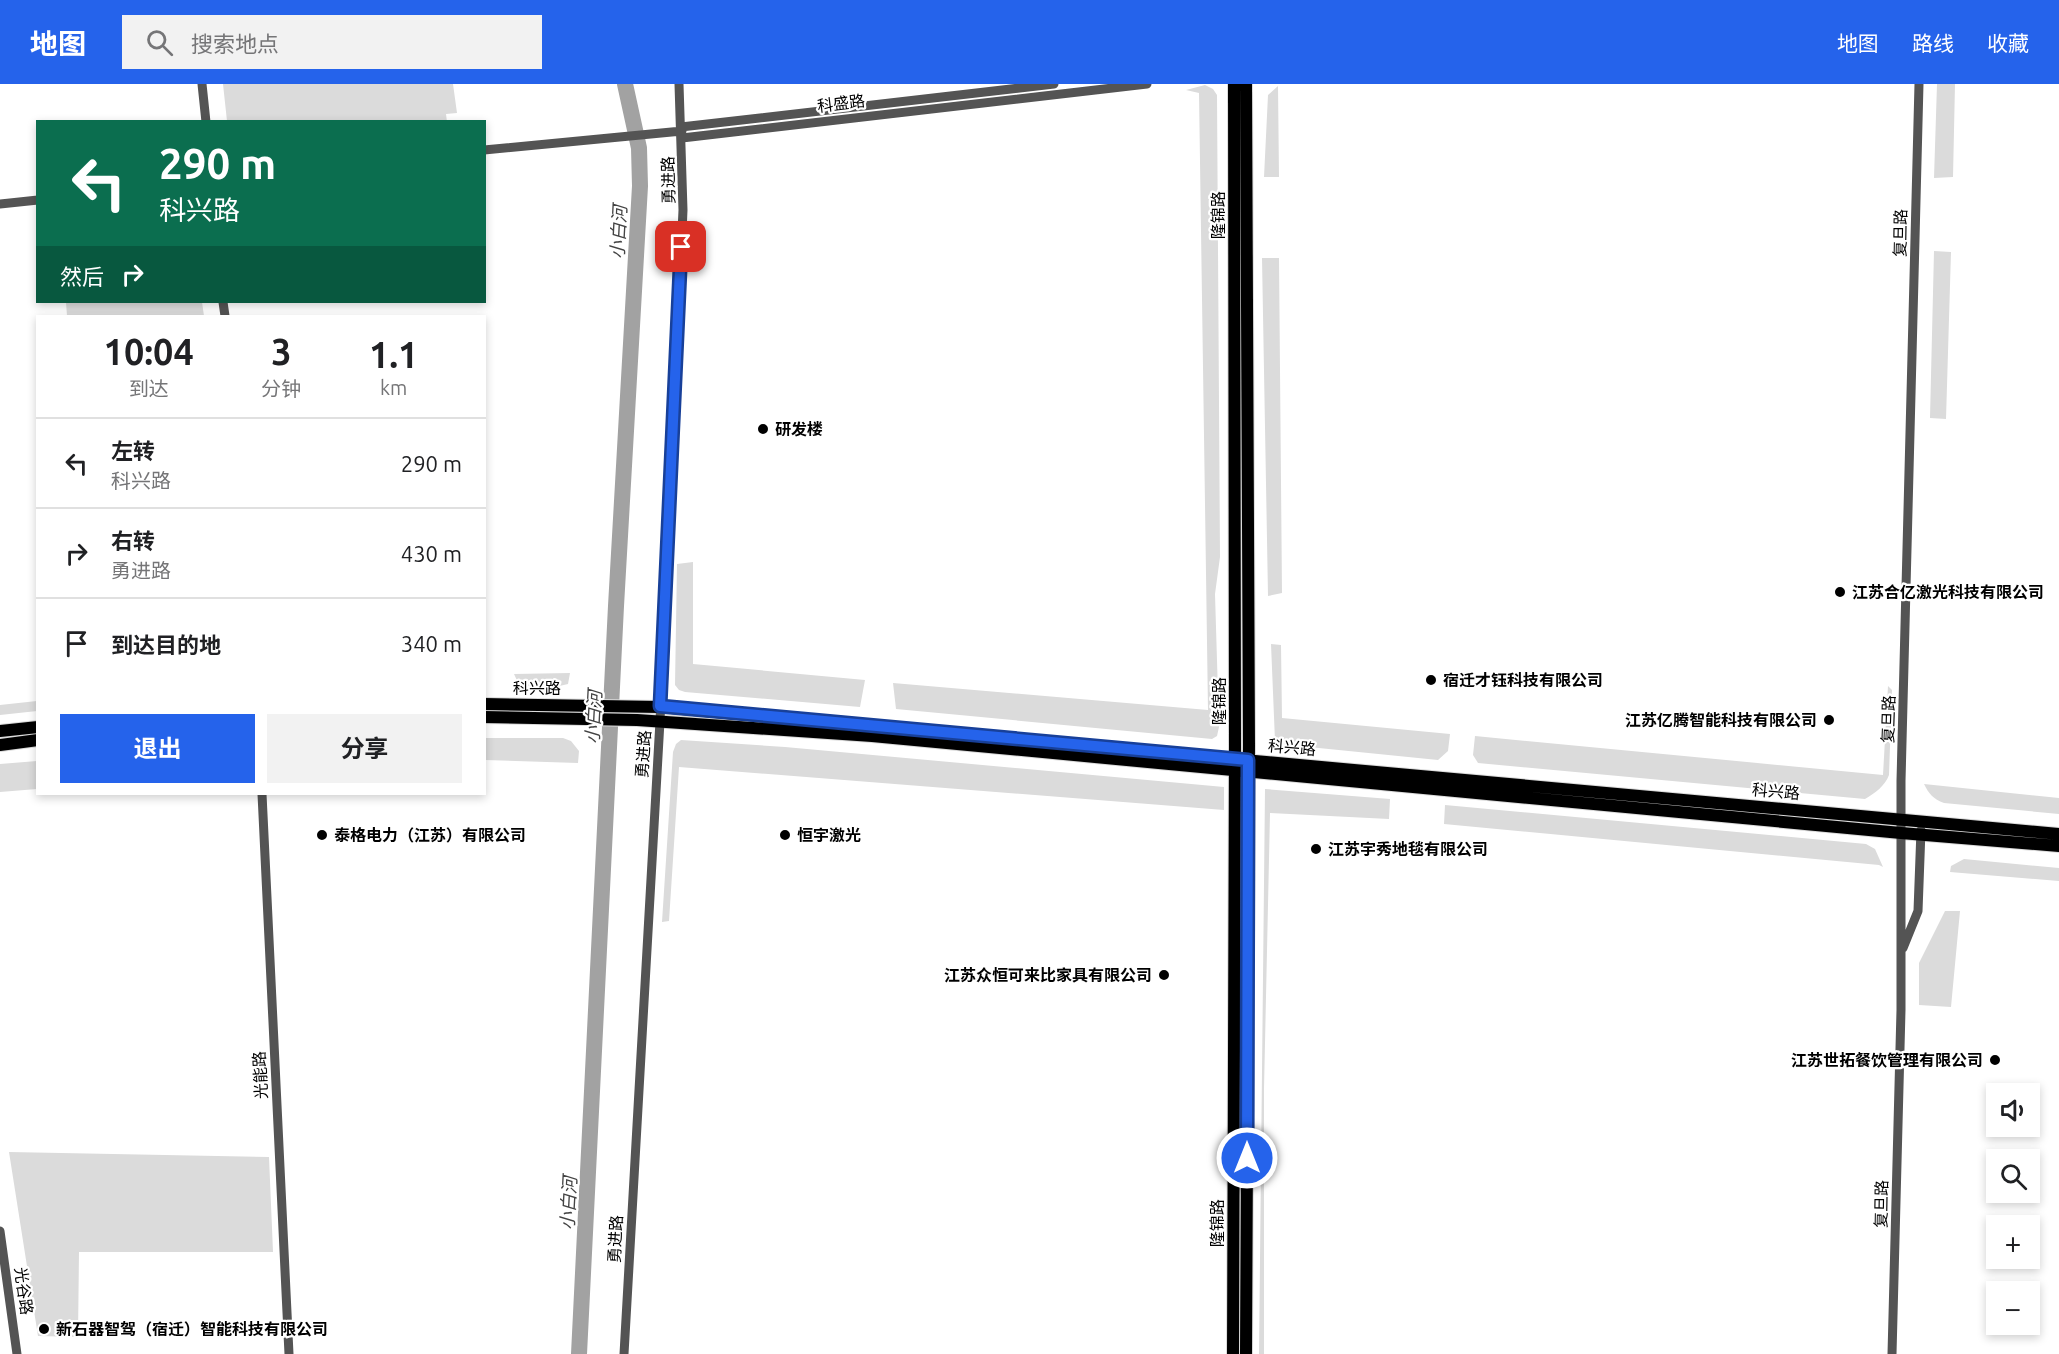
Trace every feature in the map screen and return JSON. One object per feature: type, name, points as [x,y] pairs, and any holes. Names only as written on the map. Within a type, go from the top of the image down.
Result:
[{"type":"main road","name":"隆锦路","points":[[1233,1354],[1234,84]]},
{"type":"main road","name":"隆锦路","points":[[1246,84],[1248,765],[1246,1354]]},
{"type":"main road","name":"科兴路","points":[[486,704],[660,706],[1235,764]]},
{"type":"main road","name":"科兴路","points":[[486,717],[660,721],[872,736],[1248,765],[2059,834]]},
{"type":"main road","points":[[0,731],[36,727]]},
{"type":"main road","points":[[0,745],[36,740]]},
{"type":"main road","name":"科兴路","points":[[1248,765],[1901,833],[2059,846]]},
{"type":"street","points":[[202,84],[206,120]]},
{"type":"street","name":"勇进路","points":[[624,1354],[660,721],[683,210],[679,84]]},
{"type":"street","name":"科盛路","points":[[681,132],[1054,84]]},
{"type":"street","name":"科盛路","points":[[486,150],[1147,84]]},
{"type":"street","name":"复旦路","points":[[1892,1354],[1901,953],[1901,819],[1919,84]]},
{"type":"street","points":[[0,204],[36,200]]},
{"type":"street","name":"光能路","points":[[262,795],[289,1354]]},
{"type":"street","points":[[1901,953],[1918,911],[1921,821]]},
{"type":"street","name":"光谷路","points":[[0,1231],[17,1354]]},
{"type":"shaded area","points":[[223,84],[453,84],[457,113],[446,114],[447,120],[227,120]]},
{"type":"shaded area","points":[[1937,84],[1955,84],[1953,177],[1934,178]]},
{"type":"shaded area","points":[[1205,85],[1213,89],[1217,95],[1220,557],[1215,594],[1219,727],[1217,736],[1212,739],[896,709],[893,683],[1208,710],[1199,93],[1186,90]]},
{"type":"shaded area","points":[[1278,86],[1279,177],[1264,177],[1268,95]]},
{"type":"shaded area","points":[[1934,251],[1951,252],[1946,419],[1930,418]]},
{"type":"shaded area","points":[[1262,258],[1279,258],[1282,593],[1268,596]]},
{"type":"shaded area","points":[[66,303],[202,303],[204,315],[67,315]]},
{"type":"shaded area","points":[[693,562],[693,664],[865,680],[860,707],[679,690],[675,685],[677,564]]},
{"type":"shaded area","points":[[1271,644],[1281,645],[1282,718],[1450,734],[1448,751],[1438,760],[1279,744],[1275,741]]},
{"type":"shaded area","points":[[570,673],[568,684],[551,688],[520,687],[514,674]]},
{"type":"shaded area","points":[[1888,686],[1892,690],[1889,775],[1876,792],[1865,799],[1478,763],[1473,755],[1475,736],[1883,775]]},
{"type":"shaded area","points":[[36,701],[36,711],[0,715],[0,705]]},
{"type":"shaded area","points":[[486,738],[563,738],[571,741],[579,751],[578,763],[486,760]]},
{"type":"shaded area","points":[[681,740],[785,747],[1224,787],[1224,810],[679,767],[669,921],[662,922],[673,752],[676,744]]},
{"type":"shaded area","points":[[36,761],[36,789],[0,792],[0,764]]},
{"type":"shaded area","points":[[1924,784],[2059,798],[2059,814],[1944,803],[1932,796]]},
{"type":"shaded area","points":[[1265,789],[1390,799],[1389,819],[1270,813],[1264,1089],[1264,1354],[1259,1354]]},
{"type":"shaded area","points":[[1445,805],[1866,844],[1875,849],[1883,867],[1444,824]]},
{"type":"shaded area","points":[[1964,859],[2059,868],[2059,881],[1950,872],[1951,866]]},
{"type":"shaded area","points":[[1945,911],[1960,911],[1951,1007],[1919,1005],[1919,963]]},
{"type":"shaded area","points":[[9,1152],[269,1157],[273,1252],[79,1252],[78,1337],[38,1336]]},
{"type":"waterway","name":"小白河","points":[[579,1354],[616,606],[640,186],[639,148],[625,84]]},
{"type":"place","name":"研发楼","points":[[763,429]]},
{"type":"place","name":"江苏合亿激光科技有限公司","points":[[1840,592]]},
{"type":"place","name":"宿迁才钰科技有限公司","points":[[1431,680]]},
{"type":"place","name":"江苏亿腾智能科技有限公司","points":[[1829,720]]},
{"type":"place","name":"泰格电力（江苏）有限公司","points":[[322,835]]},
{"type":"place","name":"恒宇激光","points":[[785,835]]},
{"type":"place","name":"江苏宇秀地毯有限公司","points":[[1316,849]]},
{"type":"place","name":"江苏众恒可来比家具有限公司","points":[[1164,975]]},
{"type":"place","name":"江苏世拓餐饮管理有限公司","points":[[1995,1060]]},
{"type":"place","name":"新石器智驾（宿迁）智能科技有限公司","points":[[44,1329]]},
{"type":"route","points":[[681,247],[660,706],[1248,760],[1247,1158]]}]
